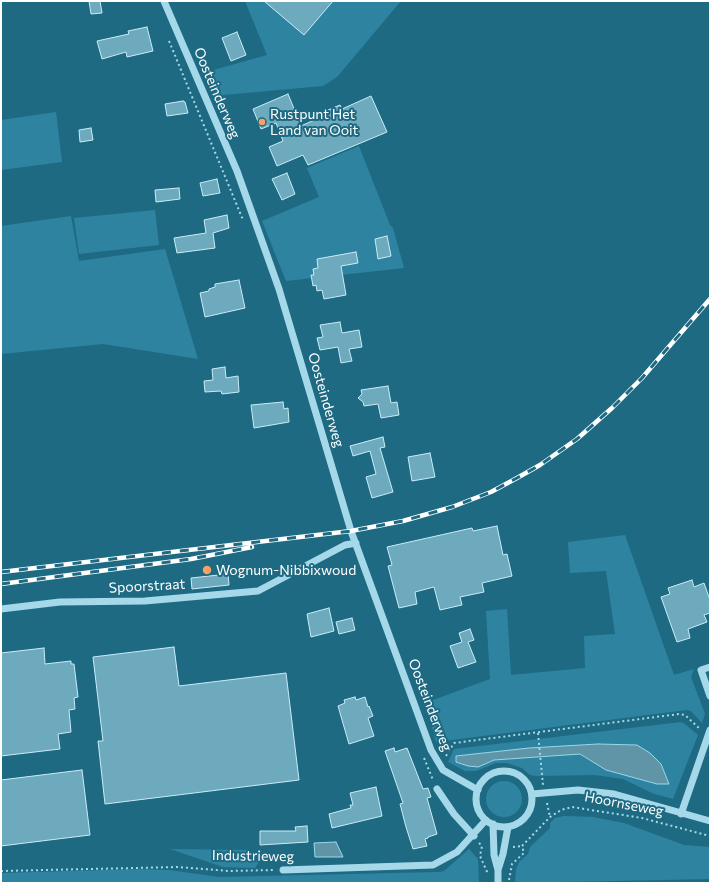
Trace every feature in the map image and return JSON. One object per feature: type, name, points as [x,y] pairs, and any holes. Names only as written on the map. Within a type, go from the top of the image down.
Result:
[{"type":"street","name":"Oosteinderweg","points":[[164,1],[237,171],[279,288],[356,543],[432,750],[438,763],[449,775],[478,790]]},
{"type":"street","name":"Spoorstraat","points":[[1,609],[60,602],[145,601],[258,591],[345,545],[356,543]]},
{"type":"street","points":[[710,667],[701,670],[710,696]]},
{"type":"street","points":[[681,814],[708,730]]},
{"type":"street","points":[[489,822],[508,827],[520,822],[532,806],[532,794],[529,786],[519,776],[506,772],[499,772],[486,778],[478,790],[477,806],[489,822],[498,870],[498,883]]},
{"type":"street","points":[[437,789],[454,814],[474,836]]},
{"type":"street","name":"Hoornseweg","points":[[532,794],[573,790],[604,793],[629,797],[681,814],[710,821]]},
{"type":"street","name":"Industrieweg","points":[[283,870],[433,865],[457,852],[489,822]]},
{"type":"street","points":[[498,870],[503,854],[508,827]]},
{"type":"path","name":"Oosteinderweg","points":[[168,37],[245,225]]},
{"type":"path","points":[[438,763],[445,758],[454,743],[679,714],[685,715],[701,730],[708,730]]},
{"type":"path","points":[[538,733],[540,758]]},
{"type":"path","name":"Hoornseweg","points":[[509,883],[512,864],[524,853],[522,846],[550,817],[561,810],[572,807],[642,818],[710,836]]},
{"type":"path","points":[[482,846],[480,856],[486,868],[488,878]]},
{"type":"path","name":"Industrieweg","points":[[1,871],[178,867],[229,871],[283,870]]},
{"type":"shaded area","points":[[245,1],[401,1],[337,77],[323,86],[212,96],[203,73],[267,55]]},
{"type":"shaded area","points":[[56,112],[62,162],[1,170],[1,120]]},
{"type":"shaded area","points":[[359,146],[390,225],[393,228],[404,268],[286,281],[262,221],[319,197],[307,168]]},
{"type":"shaded area","points":[[155,210],[159,245],[79,254],[74,218]]},
{"type":"shaded area","points":[[71,216],[79,261],[165,249],[198,359],[103,344],[1,354],[1,226]]},
{"type":"shaded area","points":[[625,535],[674,675],[694,669],[691,677],[705,714],[702,723],[691,711],[687,710],[436,742],[425,703],[490,679],[486,611],[507,609],[511,675],[585,668],[584,636],[615,634],[606,571],[570,573],[568,542]]},
{"type":"shaded area","points":[[681,722],[698,735],[673,799],[654,794],[623,779],[595,775],[537,776],[530,775],[522,768],[507,763],[496,763],[476,771],[465,771],[448,762],[454,749]],"holes":[[[598,744],[629,744],[661,764],[669,784],[657,784],[606,770],[580,754],[494,760],[456,756],[529,748]]]},
{"type":"shaded area","points":[[598,744],[637,745],[650,753],[661,764],[669,784],[657,784],[606,770],[580,754],[494,760],[478,767],[468,766],[456,762],[456,756],[529,748]]},
{"type":"shaded area","points":[[508,781],[517,786],[521,792],[521,806],[517,812],[508,817],[500,817],[491,812],[487,806],[486,795],[491,786],[497,782]]},
{"type":"shaded area","points":[[564,816],[593,817],[624,823],[684,845],[710,847],[710,879],[515,883],[516,870],[519,862],[528,854],[530,847],[550,828],[550,823],[555,818]]},
{"type":"shaded area","points":[[336,842],[343,857],[315,857],[314,843]]},
{"type":"shaded area","points":[[170,849],[249,850],[256,861],[259,862],[255,868],[223,867]]},
{"type":"shaded area","points":[[469,849],[478,859],[479,883],[1,883],[1,873],[138,869],[169,870],[219,877],[439,872],[444,871]]},
{"type":"building","points":[[89,1],[100,1],[102,13],[91,14]]},
{"type":"building","points":[[264,1],[333,1],[304,35]]},
{"type":"building","points":[[147,27],[153,51],[127,57],[126,52],[102,59],[97,41],[129,34],[128,31]]},
{"type":"building","points":[[237,32],[246,55],[231,61],[222,38]]},
{"type":"building","points":[[288,94],[301,126],[323,116],[321,113],[340,105],[342,109],[371,96],[387,132],[308,165],[303,155],[277,166],[269,147],[283,141],[276,123],[261,129],[253,109]]},
{"type":"building","points":[[185,102],[188,113],[167,116],[165,104]]},
{"type":"building","points":[[91,128],[93,140],[80,142],[79,130]]},
{"type":"building","points":[[287,173],[295,194],[282,200],[272,179]]},
{"type":"building","points":[[217,179],[220,193],[203,196],[200,183]]},
{"type":"building","points":[[179,188],[180,199],[156,202],[155,190]]},
{"type":"building","points":[[227,215],[229,228],[213,233],[215,248],[177,253],[174,238],[206,233],[204,220]]},
{"type":"building","points":[[387,236],[391,256],[378,259],[375,239]]},
{"type":"building","points":[[356,252],[358,263],[341,266],[346,295],[324,299],[322,290],[317,291],[316,285],[313,286],[311,275],[314,275],[313,269],[318,268],[317,259]]},
{"type":"building","points":[[239,280],[245,308],[205,317],[200,293],[209,291],[209,289],[215,287],[215,284]]},
{"type":"building","points":[[340,322],[342,333],[359,330],[362,347],[349,349],[352,361],[341,363],[338,347],[320,350],[317,338],[323,337],[320,325]]},
{"type":"building","points":[[225,367],[226,378],[238,376],[239,392],[222,394],[221,391],[205,392],[204,381],[213,380],[212,369]]},
{"type":"building","points":[[388,386],[391,403],[397,402],[399,415],[381,418],[378,404],[364,406],[363,402],[358,398],[362,394],[361,390]]},
{"type":"building","points":[[283,402],[284,409],[288,408],[289,422],[254,428],[251,405]]},
{"type":"building","points":[[383,437],[385,447],[380,448],[393,492],[372,498],[366,477],[376,474],[370,451],[353,456],[350,446]]},
{"type":"building","points":[[430,453],[435,477],[412,481],[408,457]]},
{"type":"building","points":[[497,526],[503,555],[507,554],[512,576],[482,583],[484,592],[460,597],[462,605],[440,610],[434,587],[415,592],[417,604],[399,608],[388,566],[392,565],[387,547],[472,528],[473,531]]},
{"type":"building","points":[[228,574],[229,585],[192,589],[191,578]]},
{"type":"building","points":[[692,580],[694,587],[704,583],[710,600],[710,613],[704,615],[707,622],[688,629],[690,638],[677,642],[661,597],[670,594],[668,588]]},
{"type":"building","points":[[329,608],[334,631],[311,637],[307,614]]},
{"type":"building","points":[[352,618],[355,630],[339,634],[336,622]]},
{"type":"building","points":[[470,629],[474,640],[468,642],[476,662],[458,668],[450,646],[462,642],[459,633]]},
{"type":"building","points":[[174,647],[179,686],[286,673],[299,780],[105,804],[98,741],[103,741],[93,657]]},
{"type":"building","points":[[44,648],[45,664],[71,661],[71,664],[74,664],[78,697],[74,698],[75,709],[69,710],[71,732],[58,734],[60,749],[1,756],[1,653]]},
{"type":"building","points":[[355,697],[356,700],[365,697],[373,716],[368,718],[374,736],[349,744],[338,706],[345,703],[344,700]]},
{"type":"building","points":[[394,748],[395,752],[407,748],[423,789],[428,788],[431,797],[427,798],[437,834],[425,839],[427,846],[413,849],[400,804],[403,803],[385,751]]},
{"type":"building","points":[[82,770],[90,835],[1,846],[1,780]]},
{"type":"building","points":[[376,787],[382,816],[332,828],[329,814],[351,808],[350,805],[353,805],[350,793]]},
{"type":"building","points":[[307,826],[308,842],[260,845],[260,831],[296,831],[295,827]]},
{"type":"railway","points":[[1,572],[351,531],[403,521],[452,507],[491,492],[540,465],[577,439],[612,408],[642,378],[710,299]]},
{"type":"railway","points":[[1,584],[191,559],[252,547]]},
{"type":"place","name":"Rustpunt Het Land van Ooit","points":[[262,122]]},
{"type":"place","name":"Wognum-Nibbixwoud","points":[[207,570]]}]
